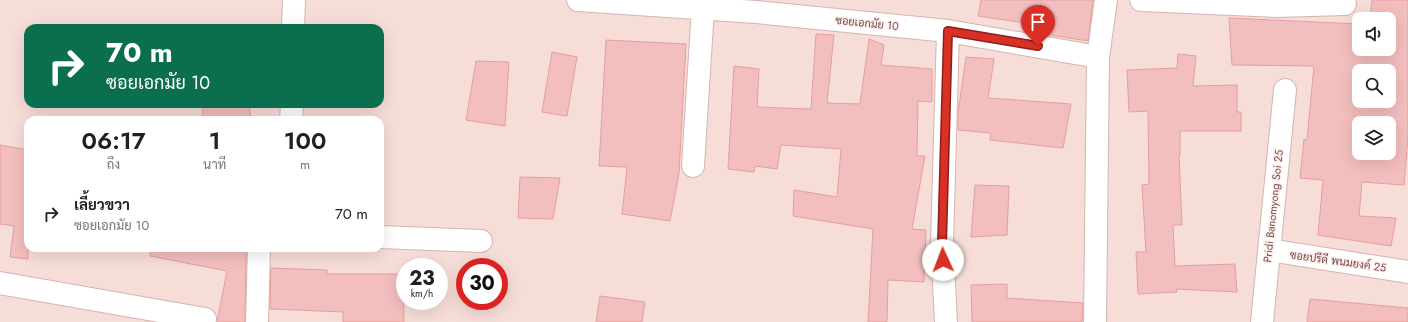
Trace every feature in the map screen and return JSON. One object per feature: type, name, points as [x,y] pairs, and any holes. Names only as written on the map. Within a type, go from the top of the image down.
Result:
[{"type":"street","points":[[293,24],[294,0]]},
{"type":"street","name":"ซอยเอกมัย 10","points":[[578,0],[756,12],[948,31],[1098,57]]},
{"type":"street","points":[[1095,322],[1098,57],[1106,0]]},
{"type":"street","points":[[1141,0],[1276,6],[1345,4]]},
{"type":"street","points":[[693,166],[703,8]]},
{"type":"street","points":[[946,322],[942,244],[948,31]]},
{"type":"street","name":"Pridi Banomyong Soi 25","points":[[1262,322],[1285,90]]},
{"type":"street","points":[[384,237],[482,241]]},
{"type":"street","name":"ซอยปรีดี พนมยงค์ 25","points":[[1269,250],[1408,272]]},
{"type":"street","points":[[257,322],[259,252]]},
{"type":"street","points":[[0,283],[205,319]]},
{"type":"shaded area","points":[[0,0],[1408,0],[1408,322],[0,322]]},
{"type":"building","points":[[981,0],[1093,0],[1088,41],[1044,34],[1045,26],[978,16]]},
{"type":"building","points":[[1372,0],[1408,0],[1408,136],[1404,185],[1362,182],[1359,216],[1396,218],[1391,246],[1318,235],[1323,180],[1300,178],[1304,139],[1307,140],[1314,66],[1232,65],[1229,18],[1352,24],[1352,56],[1396,56],[1396,12],[1371,12]]},
{"type":"building","points":[[816,34],[834,35],[827,103],[860,104],[869,39],[884,45],[881,65],[932,69],[932,102],[918,101],[917,156],[925,156],[912,229],[926,230],[924,282],[888,280],[887,322],[868,322],[873,229],[793,216],[794,190],[837,197],[841,149],[781,145],[777,169],[755,166],[754,172],[728,169],[734,66],[759,69],[757,107],[811,109]]},
{"type":"building","points":[[606,40],[686,44],[679,173],[670,221],[622,214],[627,167],[599,166]]},
{"type":"building","points":[[552,52],[577,57],[567,116],[542,112]]},
{"type":"building","points":[[1178,54],[1196,56],[1193,86],[1237,85],[1237,112],[1241,112],[1241,131],[1180,131],[1179,155],[1182,225],[1173,225],[1175,266],[1235,264],[1237,292],[1176,289],[1177,292],[1138,294],[1136,252],[1146,252],[1142,185],[1149,184],[1148,111],[1129,112],[1127,70],[1177,68]]},
{"type":"building","points":[[966,57],[994,59],[988,98],[1071,104],[1063,148],[990,140],[991,133],[958,130],[958,113]]},
{"type":"building","points":[[476,61],[509,62],[505,126],[466,120]]},
{"type":"building","points":[[203,108],[250,108],[250,116],[202,116]]},
{"type":"building","points":[[0,145],[24,149],[24,252],[28,252],[28,259],[10,257],[14,226],[0,224]]},
{"type":"building","points":[[520,177],[560,178],[553,219],[518,218]]},
{"type":"building","points":[[975,185],[1009,186],[1007,235],[971,237]]},
{"type":"building","points":[[150,252],[246,252],[245,322],[217,322],[227,271],[150,256]]},
{"type":"building","points":[[271,268],[327,270],[327,274],[396,274],[396,310],[404,310],[404,322],[343,322],[343,312],[270,309]]},
{"type":"building","points":[[1007,284],[1007,298],[1083,303],[1082,322],[972,322],[971,285]]},
{"type":"building","points":[[600,296],[645,302],[642,322],[596,322]]},
{"type":"building","points":[[1310,299],[1408,308],[1408,322],[1307,322]]},
{"type":"route","points":[[943,260],[942,244],[948,31],[1038,46]]}]
